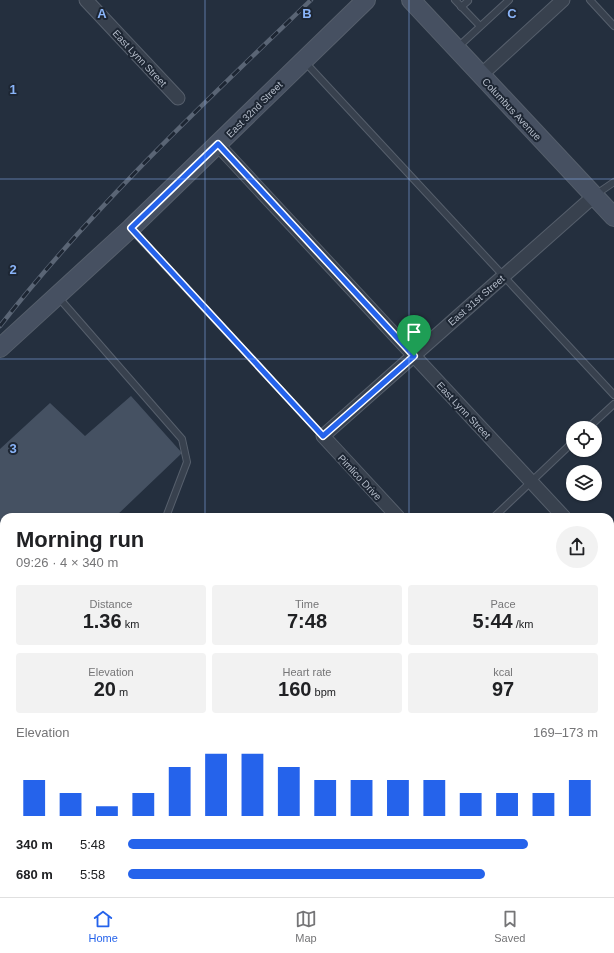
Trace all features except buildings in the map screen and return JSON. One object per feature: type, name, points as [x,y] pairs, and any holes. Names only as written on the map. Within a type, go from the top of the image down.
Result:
[{"type":"street","name":"East Lynn Street","points":[[86,0],[178,98]]},
{"type":"street","name":"East 32nd Street","points":[[0,348],[56,295],[131,228],[366,0]]},
{"type":"street","name":"Columbus Avenue","points":[[411,0],[455,50],[614,217]]},
{"type":"street","points":[[480,76],[563,0]]},
{"type":"street","name":"East Lynn Street","points":[[218,144],[560,513]]},
{"type":"street","name":"East 31st Street","points":[[323,436],[594,196]]},
{"type":"street","name":"Pimlico Drive","points":[[323,436],[394,513]]},
{"type":"lane","points":[[455,0],[480,26]]},
{"type":"lane","points":[[590,0],[614,26]]},
{"type":"lane","points":[[461,7],[468,1]]},
{"type":"lane","points":[[455,50],[504,1]]},
{"type":"lane","points":[[303,60],[614,395]]},
{"type":"lane","points":[[594,196],[614,182]]},
{"type":"lane","points":[[131,228],[323,436]]},
{"type":"lane","points":[[56,295],[182,439],[187,462],[168,513]]},
{"type":"lane","points":[[596,421],[614,404]]},
{"type":"lane","points":[[498,513],[566,448]]},
{"type":"railway","points":[[0,326],[72,240],[111,198],[189,118],[311,0]]},
{"type":"route","points":[[218,144],[414,356],[323,436],[131,228],[218,144]]}]
